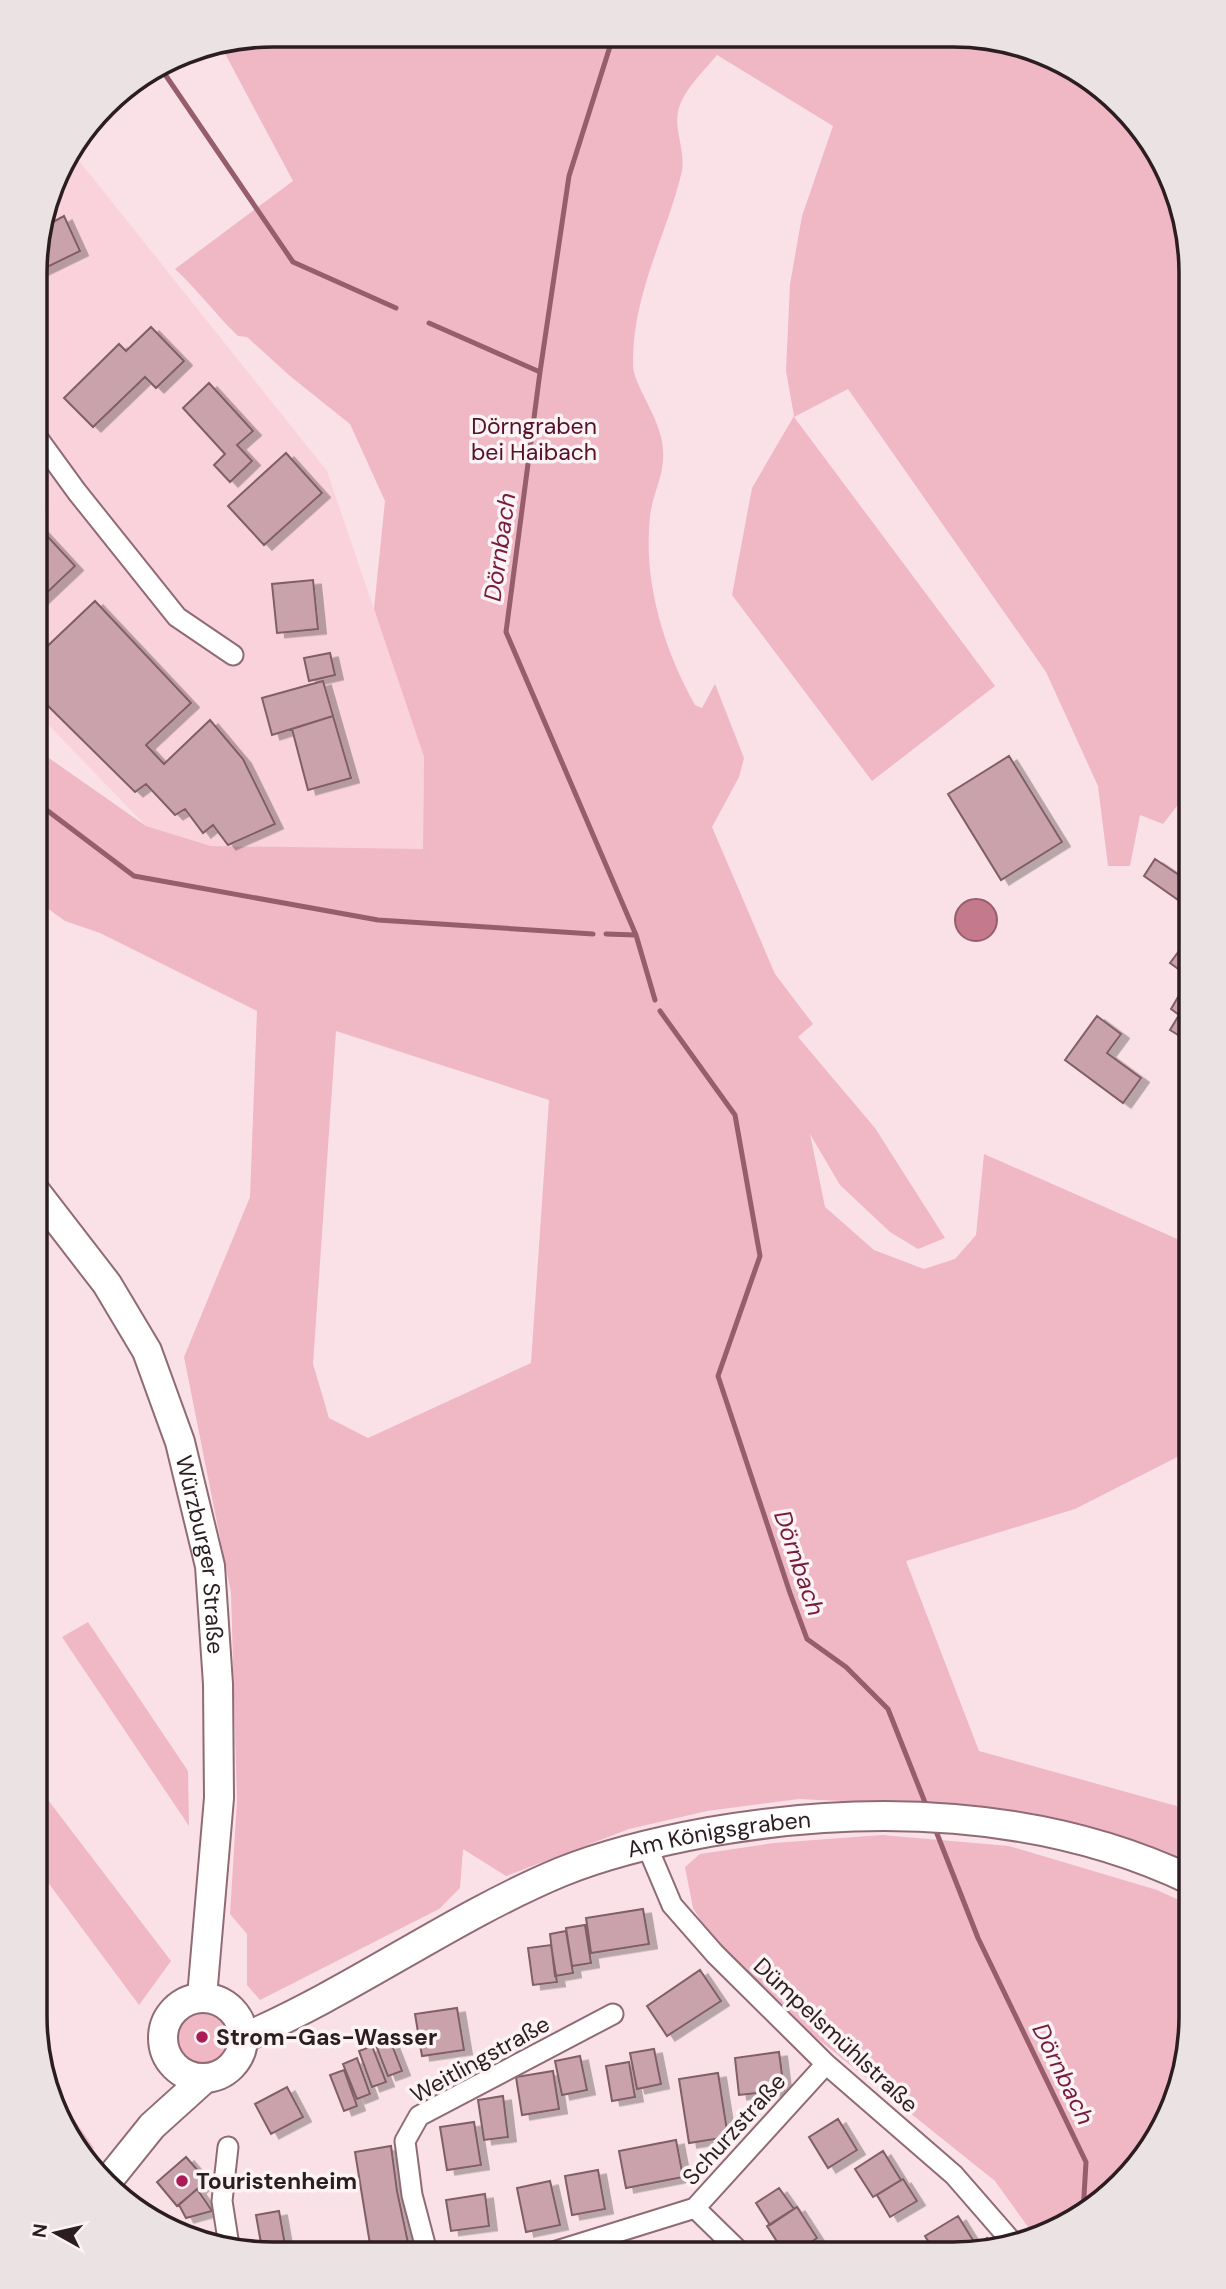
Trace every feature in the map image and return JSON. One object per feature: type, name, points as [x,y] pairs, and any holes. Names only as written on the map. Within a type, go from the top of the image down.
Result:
[{"type":"main road","name":"Würzburger Straße","points":[[47,1206],[107,1284],[147,1351],[180,1442],[210,1566],[218,1684],[219,1798],[208,1959],[208,1998]]},
{"type":"main road","name":"Am Königsgraben","points":[[241,2029],[279,2023],[485,1909],[562,1871],[647,1846],[746,1826],[878,1814],[967,1819],[1038,1831],[1085,1843],[1178,1874]]},
{"type":"main road","points":[[152,2126],[165,2082],[166,2055],[162,2031],[166,2020],[175,2008],[188,2000],[208,1998],[233,2011],[241,2029],[233,2064],[218,2076],[204,2078],[177,2070],[166,2055]]},
{"type":"main road","points":[[113,2175],[152,2126],[204,2078]]},
{"type":"street","points":[[47,450],[77,492],[177,617],[233,655]]},
{"type":"street","name":"Dümpelsmühlstraße","points":[[647,1846],[672,1905],[715,1954],[826,2064],[954,2175],[1006,2235]]},
{"type":"street","name":"Weitlingstraße","points":[[424,2242],[412,2195],[405,2141],[419,2116],[613,2014]]},
{"type":"street","name":"Schurzstraße","points":[[585,2242],[695,2208],[826,2064]]},
{"type":"street","points":[[228,2147],[222,2201],[228,2237]]},
{"type":"street","points":[[695,2208],[730,2242]]},
{"type":"shaded area","points":[[78,160],[327,471],[424,757],[423,850],[211,846],[146,826],[47,723],[47,274],[55,215],[64,187]]},
{"type":"shaded area","points":[[976,899],[991,905],[997,920],[991,935],[976,941],[961,935],[955,920],[961,905]]},
{"type":"green space","name":"Dörngraben bei Haibach","points":[[259,48],[982,49],[1025,59],[1078,85],[1102,103],[1123,124],[1155,173],[1167,201],[1174,229],[1179,274],[1179,804],[1163,824],[1140,815],[1130,866],[1108,866],[1098,786],[1046,672],[848,389],[794,417],[995,686],[872,781],[732,595],[752,488],[794,416],[786,371],[790,284],[802,216],[833,126],[717,55],[680,104],[677,120],[682,151],[681,175],[644,291],[634,339],[633,365],[637,382],[661,437],[663,449],[661,475],[650,516],[649,540],[658,614],[673,661],[695,705],[702,708],[715,684],[744,758],[739,777],[712,827],[775,974],[813,1024],[798,1037],[875,1128],[945,1238],[918,1249],[890,1232],[840,1185],[810,1134],[825,1207],[874,1250],[924,1269],[955,1259],[976,1235],[984,1154],[1178,1239],[1178,1456],[1075,1509],[906,1561],[979,1751],[1178,1806],[1178,1862],[970,1807],[799,1799],[707,1811],[629,1829],[506,1876],[463,1849],[460,1888],[439,1909],[260,2000],[247,1985],[247,1934],[230,1914],[237,1801],[231,1593],[184,1357],[250,1197],[257,1011],[100,933],[65,921],[47,908],[47,757],[146,826],[211,846],[423,849],[424,757],[374,609],[385,501],[350,424],[247,337],[238,336],[175,269],[293,181],[225,53]],"holes":[[[336,1031],[549,1100],[531,1363],[368,1438],[329,1418],[313,1364]]]},
{"type":"green space","points":[[88,1622],[188,1771],[189,1826],[62,1637]]},
{"type":"green space","points":[[47,1799],[171,1961],[139,2005],[47,1881]]},
{"type":"green space","points":[[882,1835],[1009,1846],[1157,1890],[1178,1900],[1178,2030],[1171,2074],[1162,2102],[1148,2129],[1132,2153],[1112,2175],[1078,2204],[1029,2228],[995,2181],[809,2032],[717,1948],[693,1908],[685,1867],[700,1854],[774,1843]]},
{"type":"green space","points":[[195,2010],[207,2010],[217,2014],[225,2022],[229,2038],[225,2054],[217,2062],[207,2066],[195,2066],[185,2062],[177,2054],[173,2044],[173,2032],[177,2022],[185,2014]]},
{"type":"green space","points":[[70,2114],[94,2148],[92,2150],[85,2141]]},
{"type":"building","points":[[64,216],[80,251],[47,267],[49,244],[54,222]]},
{"type":"building","points":[[151,327],[184,361],[156,388],[145,377],[93,427],[64,398],[119,344],[126,351]]},
{"type":"building","points":[[209,383],[253,431],[237,445],[252,461],[230,482],[214,465],[225,454],[183,408]]},
{"type":"building","points":[[286,453],[322,493],[264,545],[228,506]]},
{"type":"building","points":[[47,536],[75,566],[47,593]]},
{"type":"building","points":[[313,580],[318,629],[277,633],[272,584]]},
{"type":"building","points":[[95,601],[191,703],[146,745],[164,764],[210,720],[243,759],[275,824],[228,845],[213,825],[203,833],[185,809],[175,815],[146,784],[135,792],[47,705],[47,647]]},
{"type":"building","points":[[330,653],[335,675],[309,681],[304,658]]},
{"type":"building","points":[[323,681],[333,716],[272,735],[262,698]]},
{"type":"building","points":[[333,716],[351,778],[308,790],[292,729]]},
{"type":"building","points":[[1009,756],[1062,842],[1001,880],[948,794]]},
{"type":"building","points":[[1155,859],[1179,875],[1179,900],[1144,876]]},
{"type":"building","points":[[1179,952],[1179,969],[1170,963]]},
{"type":"building","points":[[1179,996],[1179,1015],[1171,1009]]},
{"type":"building","points":[[1097,1016],[1121,1034],[1107,1053],[1141,1078],[1123,1103],[1065,1060]]},
{"type":"building","points":[[1179,1016],[1179,1035],[1170,1030]]},
{"type":"building","points":[[643,1909],[649,1944],[591,1953],[586,1918]]},
{"type":"building","points":[[585,1925],[591,1963],[572,1966],[566,1928]]},
{"type":"building","points":[[566,1931],[573,1973],[555,1976],[550,1934]]},
{"type":"building","points":[[551,1945],[557,1982],[533,1985],[528,1948]]},
{"type":"building","points":[[700,1970],[721,2001],[667,2036],[647,2006]]},
{"type":"building","points":[[457,2008],[464,2050],[422,2056],[415,2014]]},
{"type":"building","points":[[388,2035],[402,2071],[388,2076],[374,2040]]},
{"type":"building","points":[[372,2046],[386,2082],[372,2087],[359,2051]]},
{"type":"building","points":[[654,2049],[661,2084],[637,2089],[630,2053]]},
{"type":"building","points":[[779,2052],[784,2090],[739,2095],[735,2058]]},
{"type":"building","points":[[580,2056],[587,2090],[562,2095],[555,2061]]},
{"type":"building","points":[[357,2058],[370,2094],[357,2099],[343,2064]]},
{"type":"building","points":[[629,2062],[635,2097],[612,2101],[606,2066]]},
{"type":"building","points":[[344,2070],[357,2106],[344,2111],[330,2075]]},
{"type":"building","points":[[553,2071],[559,2109],[522,2115],[516,2077]]},
{"type":"building","points":[[718,2073],[728,2137],[689,2143],[679,2079]]},
{"type":"building","points":[[287,2087],[303,2117],[271,2134],[255,2104]]},
{"type":"building","points":[[503,2096],[508,2137],[484,2140],[478,2100]]},
{"type":"building","points":[[838,2119],[857,2150],[828,2168],[809,2137]]},
{"type":"building","points":[[474,2122],[481,2165],[447,2170],[440,2127]]},
{"type":"building","points":[[676,2140],[683,2177],[626,2188],[619,2151]]},
{"type":"building","points":[[391,2146],[408,2242],[370,2242],[355,2152]]},
{"type":"building","points":[[883,2151],[901,2180],[873,2197],[855,2169]]},
{"type":"building","name":"Touristenheim","points":[[186,2157],[207,2181],[177,2206],[157,2182]]},
{"type":"building","points":[[598,2170],[605,2209],[572,2215],[565,2176]]},
{"type":"building","points":[[903,2179],[917,2201],[890,2217],[877,2195]]},
{"type":"building","points":[[550,2181],[560,2225],[526,2232],[517,2188]]},
{"type":"building","points":[[779,2188],[794,2209],[770,2225],[756,2203]]},
{"type":"building","points":[[197,2189],[212,2211],[186,2218],[179,2205]]},
{"type":"building","points":[[485,2194],[489,2226],[451,2231],[446,2200]]},
{"type":"building","points":[[797,2207],[817,2238],[811,2242],[777,2242],[767,2226]]},
{"type":"building","points":[[279,2211],[284,2242],[261,2241],[256,2215]]},
{"type":"building","points":[[958,2216],[973,2240],[929,2242],[925,2236]]},
{"type":"waterway","name":"Dörnbach","points":[[610,47],[569,176],[506,632],[636,935],[655,1000]]},
{"type":"waterway","points":[[166,75],[293,262],[396,308]]},
{"type":"waterway","points":[[429,323],[540,372]]},
{"type":"waterway","points":[[47,810],[134,876],[378,920],[593,934]]},
{"type":"waterway","points":[[606,934],[636,935]]},
{"type":"waterway","name":"Dörnbach","points":[[660,1011],[735,1115],[760,1256],[718,1376],[790,1593],[807,1639],[846,1667],[888,1709],[928,1810]]},
{"type":"waterway","name":"Dörnbach","points":[[934,1826],[978,1938],[1086,2162],[1084,2200]]},
{"type":"place","name":"Strom-Gas-Wasser","points":[[202,2037]]},
{"type":"place","name":"Touristenheim","points":[[182,2181]]}]
